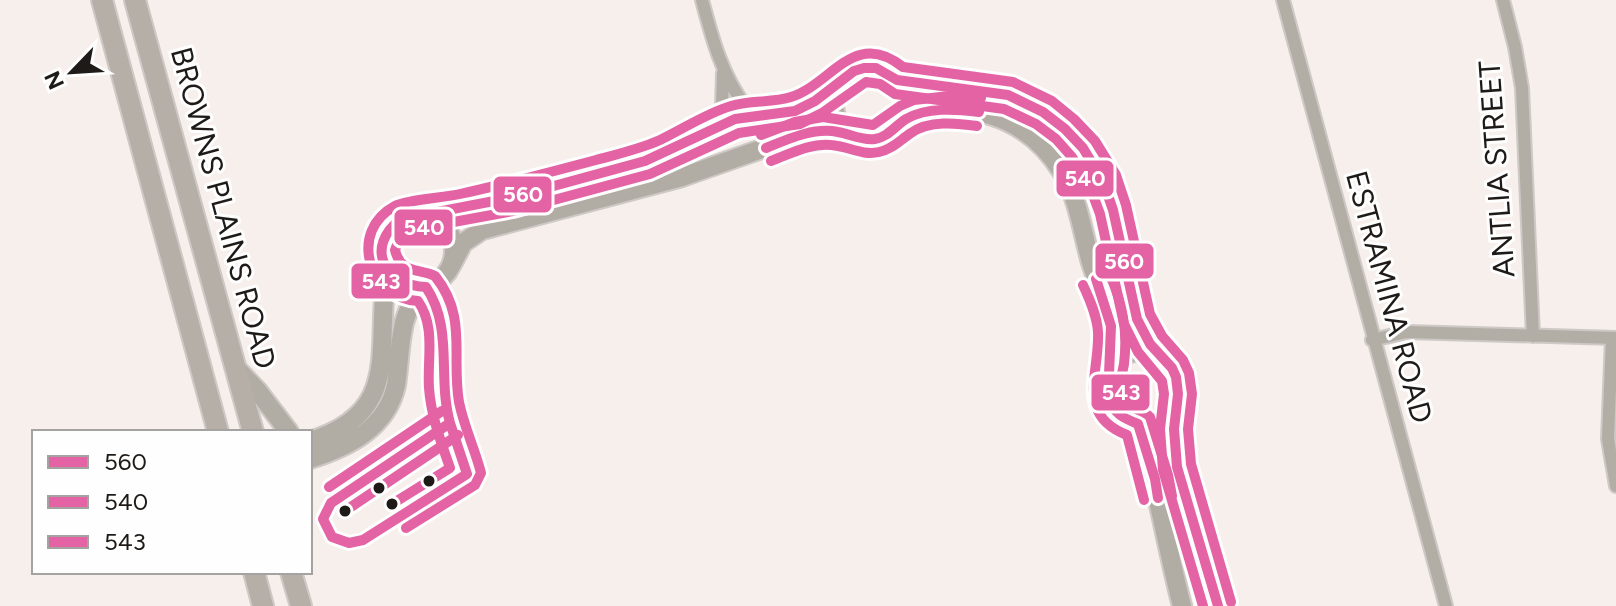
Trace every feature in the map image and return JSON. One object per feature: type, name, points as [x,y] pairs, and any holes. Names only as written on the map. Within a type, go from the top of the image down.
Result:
[{"type":"main road","name":"BROWNS PLAINS ROAD","points":[[102,0],[217,430]]},
{"type":"main road","name":"BROWNS PLAINS ROAD","points":[[135,0],[252,430]]},
{"type":"main road","points":[[255,574],[263,606]]},
{"type":"main road","points":[[292,574],[301,606]]},
{"type":"street","points":[[702,0],[722,66],[734,92],[746,107],[777,113]]},
{"type":"street","name":"ESTRAMINA ROAD","points":[[1283,0],[1446,606]]},
{"type":"street","name":"ANTLIA STREET","points":[[1503,0],[1522,88],[1533,336]]},
{"type":"street","points":[[704,134],[722,107],[722,66]]},
{"type":"street","points":[[312,439],[343,428],[370,401],[376,387],[381,369],[387,271],[381,251],[387,231],[403,218],[495,201],[645,161],[735,119],[795,111],[815,101],[854,71],[864,68],[887,72],[897,80],[906,100],[901,121],[888,135],[878,139],[867,140],[848,133],[821,131],[804,134],[682,177],[482,230],[463,243],[452,264],[434,284],[419,287],[401,283],[387,271]]},
{"type":"street","points":[[897,80],[1008,95],[1043,112],[1083,148],[1103,181],[1137,319],[1158,355],[1172,368],[1176,377],[1178,394],[1175,402],[1160,419],[1138,424],[1122,418],[1108,401],[1106,390],[1113,337],[1105,300],[1091,264],[1074,197],[1063,173],[1046,149],[1024,130],[1003,119],[978,112],[936,110],[901,121]]},
{"type":"street","points":[[838,85],[834,106],[836,116],[848,133]]},
{"type":"street","points":[[423,215],[433,218],[449,233],[453,242],[452,264]]},
{"type":"street","points":[[312,472],[363,435],[390,399],[395,387],[403,326],[419,287]]},
{"type":"street","points":[[1372,340],[1407,332],[1614,338],[1608,439],[1616,486]]},
{"type":"street","points":[[1109,372],[1115,363],[1135,352],[1158,355]]},
{"type":"street","points":[[236,368],[287,430]]},
{"type":"street","points":[[1175,402],[1177,467],[1218,606]]},
{"type":"street","points":[[1138,424],[1155,479],[1166,544],[1182,606]]},
{"type":"street","points":[[312,458],[341,449]]},
{"type":"transit line","name":"543","points":[[392,504],[450,468],[430,398],[430,343],[424,311],[418,301],[401,297],[387,288],[376,276],[370,262],[368,246],[380,217],[401,204],[494,186],[645,146],[731,106],[791,97],[806,90],[844,62],[871,53],[903,67],[1013,82],[1052,101],[1095,141],[1116,175],[1126,205],[1150,314],[1189,373],[1192,394],[1188,429],[1191,464],[1231,602]]},
{"type":"transit line","name":"560","points":[[450,423],[440,319],[435,303],[426,287],[399,279],[384,263],[383,241],[401,219],[510,198],[645,161],[735,119],[795,111],[815,101],[854,71],[864,68],[876,68],[897,80],[1008,95],[1043,112],[1065,129],[1083,148],[1103,181],[1113,210],[1137,319],[1150,344],[1172,368],[1176,377],[1178,394],[1174,429],[1177,467],[1218,606]]},
{"type":"transit line","name":"540","points":[[406,528],[475,485],[481,473],[459,402],[452,306],[435,276],[401,263],[395,250],[400,237],[410,230],[513,211],[650,174],[739,133],[800,124],[822,113],[866,82],[880,84],[895,94],[1004,109],[1036,124],[1056,139],[1072,157],[1090,187],[1100,214],[1124,324],[1138,352],[1162,381],[1164,394],[1160,429],[1163,470],[1203,606]]},
{"type":"transit line","name":"543","points":[[761,135],[795,122],[823,117],[873,125],[914,100],[949,96],[981,98]]},
{"type":"transit line","name":"560","points":[[766,148],[820,131],[880,138],[906,119],[923,112],[979,112]]},
{"type":"transit line","name":"540","points":[[771,161],[823,145],[867,153],[879,152],[926,126],[952,123],[977,126]]},
{"type":"transit line","name":"543","points":[[1109,273],[1118,295],[1125,329],[1122,397],[1130,406],[1150,417],[1172,496]]},
{"type":"transit line","name":"560","points":[[1096,279],[1111,326],[1108,399],[1120,415],[1138,424],[1158,498]]},
{"type":"transit line","name":"540","points":[[1083,285],[1095,314],[1098,332],[1094,377],[1096,404],[1101,416],[1127,435],[1144,500]]},
{"type":"transit line","name":"543","points":[[329,487],[442,411]]},
{"type":"transit line","name":"560","points":[[450,423],[467,474],[363,540],[349,543],[332,537],[323,519],[331,503],[450,423]]},
{"type":"transit line","name":"540","points":[[345,511],[458,435]]}]
